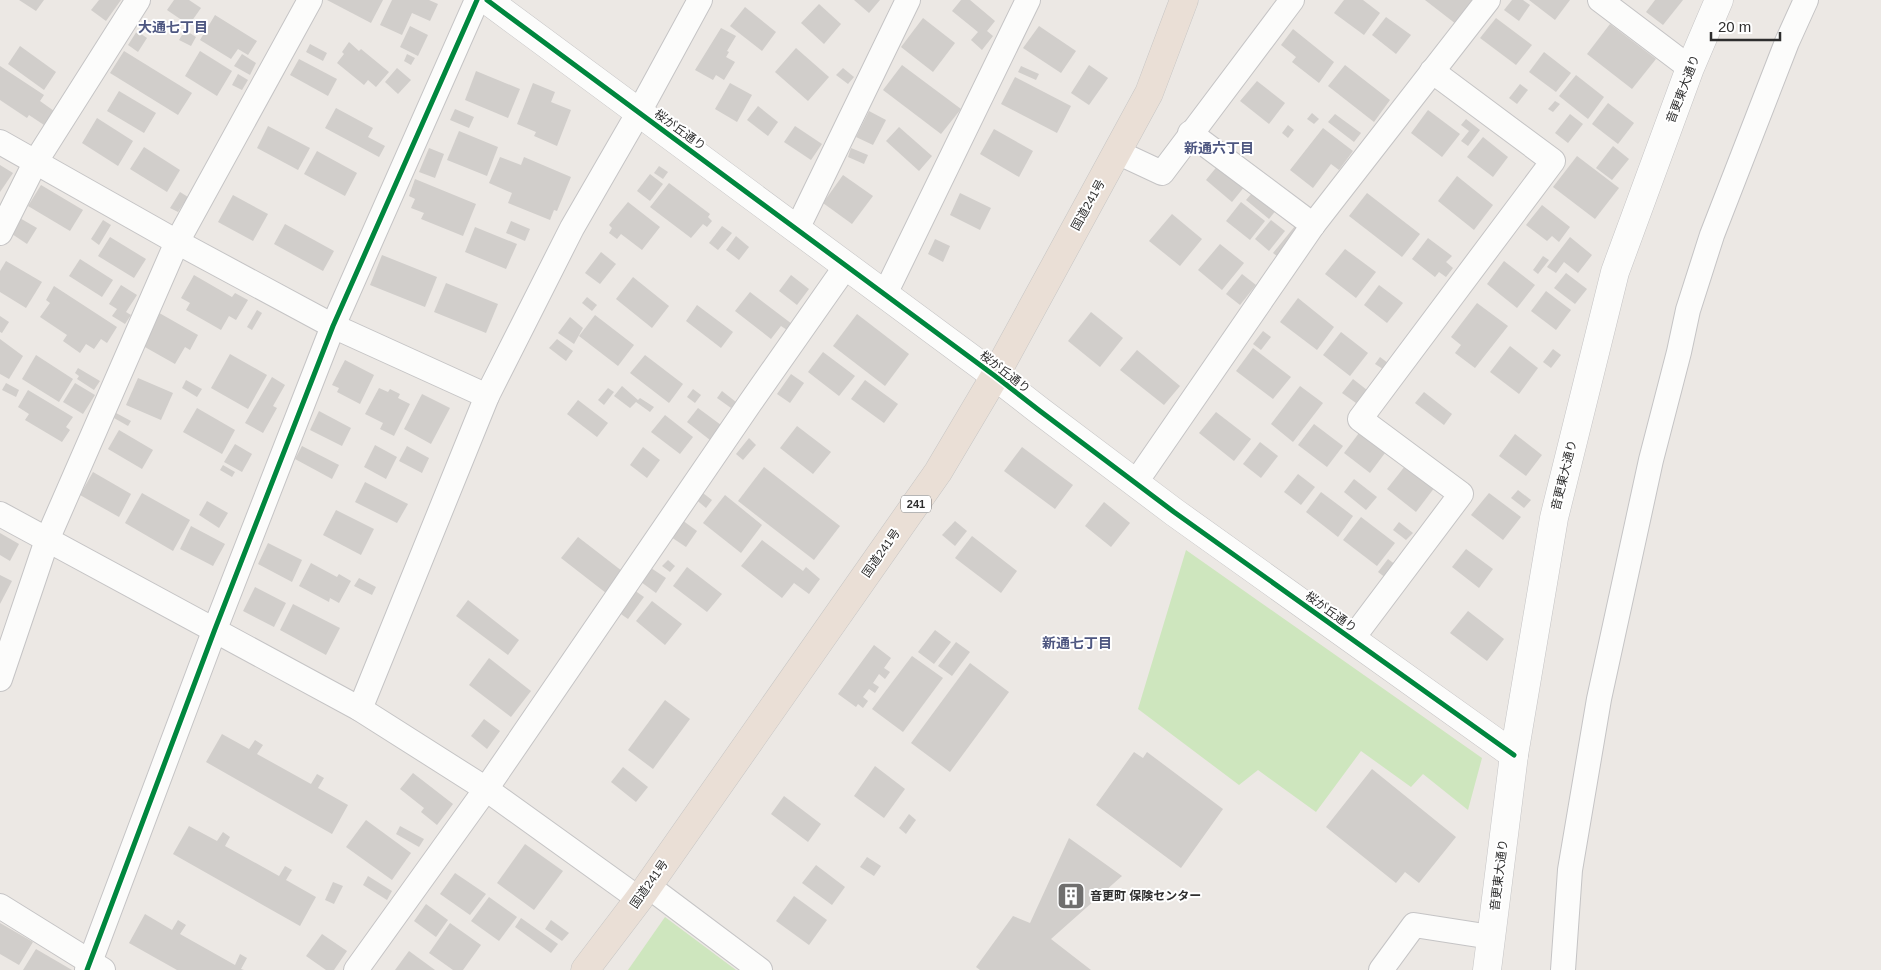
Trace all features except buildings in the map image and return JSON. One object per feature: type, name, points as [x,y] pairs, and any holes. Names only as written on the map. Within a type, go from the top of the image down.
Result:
[{"type":"highway","name":"国道241号","points":[[585,970],[644,892],[938,472],[995,376],[1149,93],[1184,0]]},
{"type":"street","points":[[0,233],[36,161],[138,0]]},
{"type":"street","points":[[0,679],[47,540],[176,242],[310,0]]},
{"type":"street","points":[[0,906],[94,967],[215,630],[333,326],[476,0]]},
{"type":"street","name":"桜が丘通り","points":[[487,0],[885,294],[1174,512],[1514,754]]},
{"type":"street","points":[[360,709],[486,396],[572,228],[639,112],[700,0]]},
{"type":"street","points":[[797,229],[908,0]]},
{"type":"street","points":[[885,294],[1028,0]]},
{"type":"street","points":[[1117,152],[1162,173],[1190,133],[1292,0]]},
{"type":"street","points":[[1136,482],[1313,224],[1488,0]]},
{"type":"street","points":[[1600,0],[1690,68]]},
{"type":"street","name":"音更東大通り","points":[[1487,970],[1514,754],[1554,518],[1615,272],[1690,68],[1720,0]]},
{"type":"street","points":[[1564,970],[1570,870],[1599,699],[1651,460],[1688,310],[1712,236],[1784,50],[1806,0]]},
{"type":"street","points":[[1352,639],[1460,494],[1360,419],[1553,161],[1432,70]]},
{"type":"street","points":[[1190,133],[1313,224]]},
{"type":"street","points":[[0,142],[176,242],[333,326],[486,396]]},
{"type":"street","points":[[356,970],[486,788],[846,266]]},
{"type":"street","points":[[0,514],[360,709],[486,788],[760,970]]},
{"type":"street","points":[[1381,970],[1414,925],[1491,937]]},
{"type":"green space","points":[[1186,550],[1482,758],[1468,810],[1423,774],[1411,787],[1361,751],[1316,812],[1258,770],[1239,785],[1138,709]]},
{"type":"green space","points":[[665,917],[736,970],[628,970]]},
{"type":"cycle path","points":[[87,970],[215,629],[333,326],[477,0]]},
{"type":"cycle path","points":[[487,0],[995,376],[1174,512],[1514,755]]},
{"type":"place","name":"音更町 保険センター","points":[[1071,896]]},
{"type":"district","name":"大通七丁目","points":[[173,27]]},
{"type":"district","name":"新通六丁目","points":[[1219,148]]},
{"type":"district","name":"新通七丁目","points":[[1077,643]]}]
